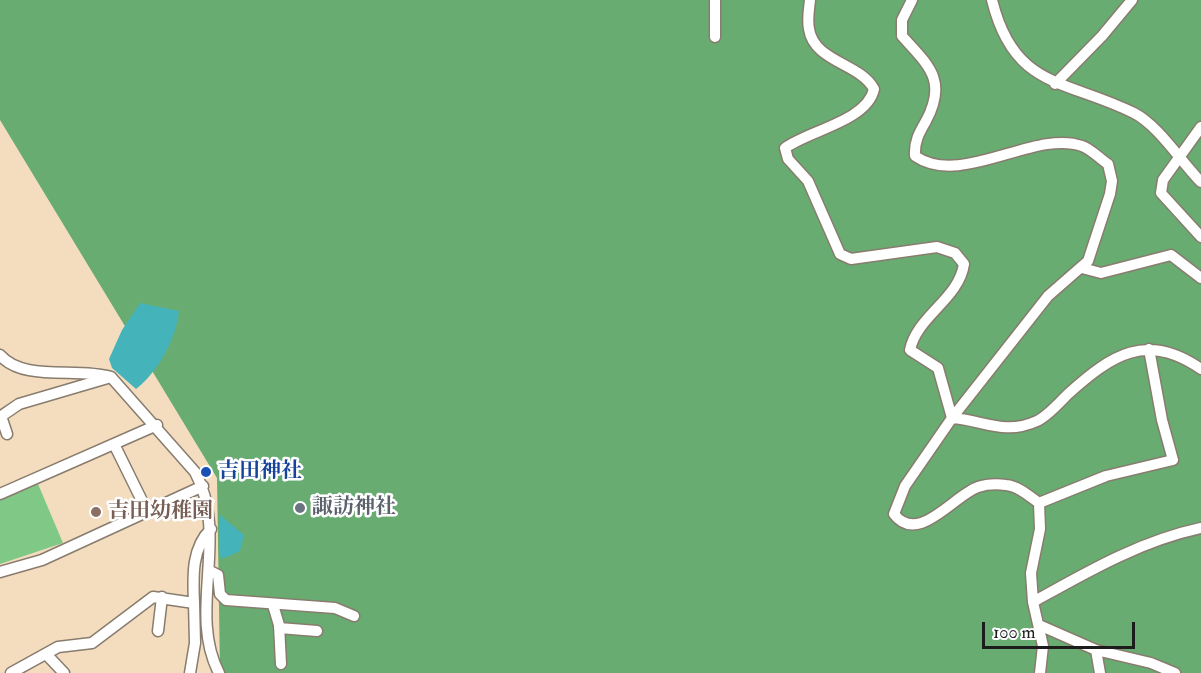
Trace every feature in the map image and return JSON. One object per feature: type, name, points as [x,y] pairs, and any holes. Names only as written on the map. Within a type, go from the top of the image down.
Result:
[{"type":"street","points":[[715,0],[715,37]]},
{"type":"street","points":[[810,0],[808,30],[816,44],[832,58],[863,74],[874,89],[867,106],[852,116],[798,139],[785,148],[788,159],[808,182],[840,254],[851,259],[937,247],[955,254],[964,264],[957,283],[913,336],[910,350],[938,368],[951,418]]},
{"type":"street","points":[[912,0],[902,20],[902,36],[930,66],[937,93],[914,146],[915,156],[926,163],[939,165],[982,160],[1051,143],[1084,146],[1108,164],[1112,181],[1088,261],[1048,296],[951,418],[905,486],[894,514],[899,520],[909,525],[927,521],[970,491],[988,485],[1014,486],[1039,503]]},
{"type":"street","points":[[992,0],[998,24],[1013,52],[1030,67],[1055,84],[1135,113],[1149,123],[1201,182]]},
{"type":"street","points":[[1055,84],[1102,36],[1132,0]]},
{"type":"street","points":[[1201,126],[1163,180],[1161,193],[1201,237]]},
{"type":"street","points":[[1082,268],[1101,273],[1170,255],[1201,278]]},
{"type":"street","points":[[951,418],[966,418],[996,428],[1016,428],[1038,420],[1088,375],[1116,357],[1135,349],[1162,350],[1201,369]]},
{"type":"street","points":[[1039,503],[1106,476],[1173,460],[1162,420],[1149,349]]},
{"type":"street","points":[[1,357],[10,364],[29,371],[92,372],[111,377],[157,425],[195,472],[203,486],[211,529],[208,631],[211,657],[219,673]]},
{"type":"street","points":[[7,434],[1,414],[19,404],[111,377]]},
{"type":"street","points":[[0,494],[157,425]]},
{"type":"street","points":[[114,444],[147,511]]},
{"type":"street","points":[[0,572],[42,560],[203,486]]},
{"type":"street","points":[[1039,503],[1040,529],[1031,573],[1033,602],[1043,646],[1040,673]]},
{"type":"street","points":[[1033,602],[1117,556],[1179,532],[1201,528]]},
{"type":"street","points":[[190,673],[195,643],[195,562],[204,536],[211,529]]},
{"type":"street","points":[[210,571],[218,575],[220,594],[226,600],[335,608],[354,616]]},
{"type":"street","points":[[11,673],[64,645],[84,646],[92,643],[153,597],[194,603]]},
{"type":"street","points":[[158,630],[162,597]]},
{"type":"street","points":[[273,605],[279,628],[281,664]]},
{"type":"street","points":[[1039,625],[1096,650],[1151,663],[1175,673]]},
{"type":"street","points":[[279,628],[317,631]]},
{"type":"street","points":[[1096,650],[1100,673]]},
{"type":"street","points":[[46,654],[64,673]]},
{"type":"green space","points":[[0,0],[1201,0],[1201,673],[220,673],[217,478],[0,120]]},
{"type":"green space","points":[[38,484],[63,543],[0,564],[0,500]]},
{"type":"water","points":[[140,303],[179,311],[174,333],[165,354],[152,374],[136,389],[112,368],[109,359],[122,330]]},
{"type":"water","points":[[220,515],[244,535],[240,551],[222,559],[219,554]]},
{"type":"place","name":"吉田神社","points":[[206,472]]},
{"type":"place","name":"諏訪神社","points":[[300,508]]},
{"type":"place","name":"吉田幼稚園","points":[[96,512]]}]
